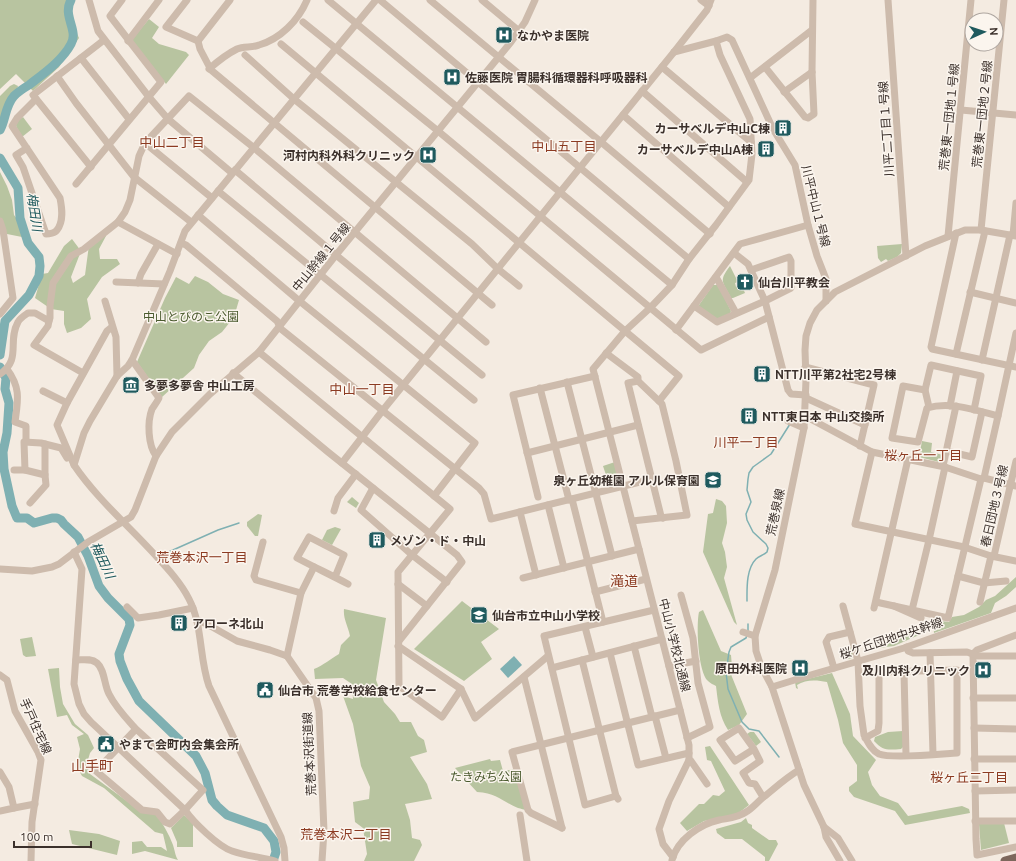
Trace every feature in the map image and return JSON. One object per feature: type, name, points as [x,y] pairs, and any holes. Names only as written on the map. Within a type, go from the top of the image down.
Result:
[{"type":"main road","points":[[1005,861],[1016,858]]},
{"type":"street","points":[[89,0],[98,31],[168,119],[441,340],[482,375]]},
{"type":"street","points":[[76,184],[161,82],[110,16],[122,0]]},
{"type":"street","points":[[128,41],[159,0]]},
{"type":"street","points":[[187,0],[166,27],[198,41]]},
{"type":"street","points":[[198,41],[230,0]]},
{"type":"street","points":[[209,69],[224,57],[239,48],[257,46],[272,41],[289,26],[304,7],[307,0]]},
{"type":"street","points":[[328,0],[672,285]]},
{"type":"street","points":[[74,465],[84,432],[117,376],[132,360],[177,254],[185,231],[376,0]]},
{"type":"street","points":[[380,0],[689,259]]},
{"type":"street","points":[[430,0],[602,142],[710,234]]},
{"type":"street","points":[[482,0],[519,31]]},
{"type":"street","name":"中山幹線１号線","points":[[124,522],[131,517],[135,510],[156,456],[172,432],[233,372],[259,352],[336,255],[499,57],[525,22],[535,0]]},
{"type":"street","points":[[342,463],[383,410],[602,142],[707,10],[710,3],[701,0]]},
{"type":"street","points":[[765,67],[805,117],[808,118],[814,114],[812,72],[812,0]]},
{"type":"street","name":"荒巻東一団地１号線","points":[[956,354],[932,349],[931,347],[952,234],[971,0]]},
{"type":"street","name":"荒巻東一団地２号線","points":[[956,354],[983,230],[1004,0]]},
{"type":"street","name":"川平二丁目１号線","points":[[888,1],[906,256]]},
{"type":"street","points":[[304,22],[438,131],[701,350],[769,317]]},
{"type":"street","points":[[750,78],[812,30]]},
{"type":"street","name":"川平中山１号線","points":[[716,41],[728,37],[732,40],[773,128],[795,165],[808,225],[817,256],[826,279],[826,301]]},
{"type":"street","points":[[91,167],[33,95],[104,40]]},
{"type":"street","points":[[198,41],[209,69],[492,305]]},
{"type":"street","points":[[538,497],[513,395],[595,376],[593,368],[625,331],[672,285],[689,259],[710,234],[749,180],[752,154],[750,118],[720,55],[716,41],[674,52]]},
{"type":"street","points":[[281,44],[679,376],[659,401]]},
{"type":"street","points":[[245,55],[294,99],[472,244],[498,269],[519,286]]},
{"type":"street","points":[[80,58],[129,119]]},
{"type":"street","points":[[662,67],[751,142]]},
{"type":"street","points":[[784,92],[812,72]]},
{"type":"street","points":[[57,76],[76,103],[134,177],[191,222]]},
{"type":"street","points":[[642,92],[747,182]]},
{"type":"street","points":[[83,373],[34,345],[48,326],[53,283],[71,256],[84,249],[118,222],[125,212],[130,200],[139,156],[145,143],[189,96],[253,147],[486,342]]},
{"type":"street","points":[[27,148],[16,155],[23,167],[46,234],[53,233],[57,230],[62,217],[60,198],[27,148],[12,126],[17,118],[36,99]]},
{"type":"street","points":[[961,110],[1016,115]]},
{"type":"street","points":[[623,115],[729,207]]},
{"type":"street","points":[[145,143],[212,198]]},
{"type":"street","points":[[218,191],[320,276],[474,400]]},
{"type":"street","points":[[982,360],[996,298],[1013,235],[1016,203]]},
{"type":"street","points":[[198,215],[300,301],[475,443],[434,496]]},
{"type":"street","points":[[0,221],[4,230],[13,298],[0,314]]},
{"type":"street","points":[[118,222],[177,254]]},
{"type":"street","points":[[676,330],[740,244],[808,225]]},
{"type":"street","name":"荒巻泉線","points":[[840,861],[826,837],[824,828],[804,785],[772,687],[761,666],[750,634],[775,570],[804,428],[806,397],[806,336],[810,323],[817,310],[835,292],[906,256],[952,234],[965,230],[983,230],[1013,235]]},
{"type":"street","points":[[181,243],[186,245],[258,304],[278,322],[281,329],[480,488],[484,494],[491,519],[652,479]]},
{"type":"street","points":[[138,283],[141,274],[158,244]]},
{"type":"street","points":[[734,253],[748,264],[765,301],[788,390],[791,394],[806,397],[865,425]]},
{"type":"street","points":[[694,306],[717,322],[791,288],[791,261],[789,258],[751,270]]},
{"type":"street","points":[[716,277],[736,313]]},
{"type":"street","points":[[116,282],[164,284]]},
{"type":"street","points":[[970,292],[1016,303]]},
{"type":"street","points":[[105,301],[116,336],[117,376]]},
{"type":"street","points":[[0,374],[7,369],[12,362],[14,336],[18,321],[28,313],[35,313],[49,320]]},
{"type":"street","points":[[74,465],[57,424],[83,373],[107,331],[112,327]]},
{"type":"street","points":[[908,459],[875,605],[894,606],[948,618],[964,548],[1012,366],[1016,333]]},
{"type":"street","points":[[259,352],[450,509],[398,572],[399,686],[442,717],[461,689]]},
{"type":"street","points":[[606,353],[638,377],[638,381],[662,404],[687,515],[632,521]]},
{"type":"street","points":[[956,354],[1012,366]]},
{"type":"street","points":[[132,360],[159,398],[152,410],[150,431],[153,451],[156,456]]},
{"type":"street","points":[[930,407],[925,390],[931,365],[981,376],[974,410]]},
{"type":"street","points":[[805,367],[874,385],[860,446]]},
{"type":"street","points":[[7,369],[16,385],[17,409],[15,422],[26,426],[26,442],[24,442],[25,470]]},
{"type":"street","points":[[912,610],[929,540],[947,451],[957,370]]},
{"type":"street","points":[[233,372],[342,463],[457,555],[462,562],[398,644]]},
{"type":"street","name":"中山小学校北通線","points":[[595,376],[689,745],[689,756]]},
{"type":"street","points":[[638,381],[628,383],[661,516],[663,518]]},
{"type":"street","points":[[567,382],[612,556]]},
{"type":"street","points":[[925,390],[903,386],[892,438],[918,442],[927,408],[930,407],[943,405],[953,406],[998,416]]},
{"type":"street","points":[[540,388],[603,622]]},
{"type":"street","points":[[43,391],[67,403]]},
{"type":"street","points":[[947,451],[972,456],[982,412]]},
{"type":"street","points":[[805,416],[872,452],[944,467],[1014,485]]},
{"type":"street","points":[[791,423],[804,428]]},
{"type":"street","points":[[528,453],[638,425]]},
{"type":"street","points":[[26,442],[62,448],[67,458],[101,498],[175,577],[184,590],[193,608],[197,622],[206,677],[209,686],[281,837],[285,861]]},
{"type":"street","points":[[30,503],[46,485],[44,475],[45,444]]},
{"type":"street","points":[[872,452],[855,524],[1016,561]]},
{"type":"street","name":"春日団地３号線","points":[[980,602],[984,583],[1014,485],[1016,462]]},
{"type":"street","points":[[14,470],[25,470],[44,475]]},
{"type":"street","points":[[334,511],[338,498],[356,474]]},
{"type":"street","points":[[373,488],[361,510],[412,555],[447,582]]},
{"type":"street","points":[[548,505],[564,568]]},
{"type":"street","points":[[520,512],[536,575]]},
{"type":"street","points":[[0,569],[32,571],[42,570],[59,564],[88,542],[124,522]]},
{"type":"street","points":[[335,577],[344,555],[309,537],[297,558],[348,584]]},
{"type":"street","points":[[263,542],[254,576],[256,580],[301,593]]},
{"type":"street","points":[[522,578],[639,549]]},
{"type":"street","points":[[76,550],[82,569],[74,684],[79,704],[84,714],[221,845],[231,851],[275,861]]},
{"type":"street","points":[[197,622],[200,621],[207,624],[237,641],[287,656],[301,593],[314,567]]},
{"type":"street","points":[[958,576],[984,583],[1006,581]]},
{"type":"street","points":[[595,592],[646,579]]},
{"type":"street","points":[[398,584],[427,606]]},
{"type":"street","points":[[681,595],[692,638],[698,683],[710,727],[687,738]]},
{"type":"street","points":[[843,606],[858,661],[860,706],[865,738],[872,749],[880,754],[957,754],[957,670],[879,672],[880,723],[878,731],[865,738]]},
{"type":"street","points":[[894,606],[920,618]]},
{"type":"street","points":[[127,607],[138,618],[159,616],[193,608]]},
{"type":"street","name":"桜ケ丘団地中央幹線","points":[[772,687],[907,647],[1016,608]]},
{"type":"street","points":[[582,660],[617,797],[586,805],[544,636],[654,610]]},
{"type":"street","points":[[585,626],[593,657]]},
{"type":"street","points":[[834,668],[826,642],[829,637],[850,632]]},
{"type":"street","points":[[1016,635],[977,650],[973,654],[975,821],[977,854],[1016,847]]},
{"type":"street","points":[[552,668],[662,639]]},
{"type":"street","points":[[398,644],[461,689],[475,718],[548,656]]},
{"type":"street","points":[[634,646],[666,758]]},
{"type":"street","points":[[907,647],[908,651],[913,653],[967,652],[978,656],[1016,656]]},
{"type":"street","points":[[610,653],[638,765],[666,758],[689,756]]},
{"type":"street","points":[[930,653],[933,754]]},
{"type":"street","name":"荒巻本沢街道線","points":[[287,656],[316,698],[319,711],[324,831],[322,861]]},
{"type":"street","points":[[76,660],[93,660],[98,664],[102,670],[108,693],[123,715],[203,790],[170,824],[165,822],[157,812],[142,810],[96,771],[136,728]]},
{"type":"street","points":[[669,666],[696,661]]},
{"type":"street","points":[[904,672],[906,755]]},
{"type":"street","name":"手戸住宅線","points":[[0,675],[7,680],[15,711],[32,740],[41,760],[32,822],[30,861]]},
{"type":"street","points":[[524,677],[542,745],[562,828],[531,813],[528,810],[512,752],[542,745],[569,738],[600,731],[680,710]]},
{"type":"street","points":[[974,698],[1016,698]]},
{"type":"street","points":[[754,749],[735,761],[720,740],[739,728],[754,749],[760,761],[743,773],[749,783],[755,784],[763,797]]},
{"type":"street","points":[[974,728],[1016,729]]},
{"type":"street","points":[[689,756],[658,829],[663,844],[672,859],[681,844],[699,827],[708,823],[734,818],[750,810],[763,797],[799,770]]},
{"type":"street","points":[[689,756],[707,784]]},
{"type":"street","points":[[974,759],[1016,759]]},
{"type":"street","points":[[0,772],[10,787],[14,808]]},
{"type":"street","points":[[975,791],[1016,790]]},
{"type":"street","points":[[0,811],[34,804]]},
{"type":"street","points":[[520,814],[526,861]]},
{"type":"street","points":[[975,821],[1016,821]]},
{"type":"street","points":[[824,828],[838,838],[852,861]]},
{"type":"green space","points":[[0,0],[69,0],[65,8],[79,38],[59,67],[33,91],[16,74],[0,89]]},
{"type":"green space","points":[[149,19],[159,27],[152,38],[159,44],[186,52],[189,55],[166,84],[133,43],[133,38]]},
{"type":"green space","points":[[14,84],[18,86],[17,89],[9,98],[0,119],[0,96]]},
{"type":"green space","points":[[23,117],[32,129],[22,137],[16,126],[17,121]]},
{"type":"green space","points":[[0,172],[12,200],[14,215],[20,223],[22,237],[7,234],[0,221]]},
{"type":"green space","points":[[105,232],[106,236],[99,249],[100,259],[117,259],[120,264],[102,277],[87,299],[91,319],[81,328],[67,333],[64,324],[64,311],[51,309],[35,298],[42,274],[48,273],[64,246],[72,239],[81,251],[71,277],[73,283],[85,275],[89,245]]},
{"type":"green space","points":[[902,244],[901,253],[897,257],[888,261],[886,259],[881,262],[878,258],[877,246]]},
{"type":"green space","points":[[730,266],[738,282],[735,283],[736,287],[742,286],[745,293],[733,298],[731,298],[723,282],[724,275]]},
{"type":"green space","name":"中山とびのこ公園","points":[[195,276],[208,282],[223,294],[239,300],[234,317],[222,332],[209,341],[199,355],[194,368],[162,397],[137,362],[165,298],[176,277],[189,284]]},
{"type":"green space","points":[[713,285],[718,285],[731,311],[730,314],[717,321],[699,308],[699,305]]},
{"type":"green space","points":[[922,441],[932,443],[931,452],[943,455],[942,461],[939,462],[919,457]]},
{"type":"green space","points":[[615,462],[618,474],[607,478],[603,466]]},
{"type":"green space","points":[[352,497],[359,503],[356,508],[347,502]]},
{"type":"green space","points":[[716,499],[722,501],[726,506],[727,523],[722,543],[727,567],[724,578],[737,625],[734,622],[703,552],[708,514],[713,513]]},
{"type":"green space","points":[[258,514],[262,515],[258,536],[255,536],[247,526],[247,522]]},
{"type":"green space","points":[[335,527],[341,529],[332,545],[322,540],[327,530]]},
{"type":"green space","points":[[1016,577],[1016,587],[995,603],[991,613],[934,633],[933,620],[949,622],[952,617],[964,615],[979,607],[986,600],[995,596]]},
{"type":"green space","points":[[462,601],[499,629],[481,642],[492,659],[464,681],[414,649]]},
{"type":"green space","points":[[344,609],[386,618],[376,680],[384,702],[400,722],[411,722],[418,736],[424,740],[427,752],[410,757],[427,784],[432,799],[405,804],[410,820],[412,838],[420,840],[422,845],[414,861],[364,861],[367,854],[363,828],[355,822],[353,802],[369,799],[370,787],[361,766],[353,724],[343,696],[353,699],[352,684],[343,678],[315,679],[314,669],[339,654],[341,645],[350,636]]},
{"type":"green space","points":[[703,610],[721,651],[731,655],[732,667],[730,672],[747,714],[739,725],[728,730],[718,703],[716,686],[708,681],[705,676],[700,659],[698,618],[699,612]]},
{"type":"green space","points":[[896,632],[919,635],[894,646],[871,649],[880,640]]},
{"type":"green space","points":[[32,637],[36,656],[26,657],[23,655],[20,639]]},
{"type":"green space","points":[[852,646],[854,655],[852,658],[848,659],[845,649]]},
{"type":"green space","points":[[59,668],[63,704],[75,724],[88,735],[94,748],[90,753],[87,763],[90,774],[139,810],[156,814],[170,837],[178,860],[145,851],[132,854],[132,842],[142,841],[147,847],[161,847],[167,851],[163,834],[155,832],[104,788],[82,776],[77,767],[80,749],[77,737],[84,734],[72,725],[67,715],[57,717],[48,669]]},
{"type":"green space","points":[[832,673],[850,714],[853,736],[876,760],[868,772],[872,785],[880,796],[898,803],[908,816],[962,806],[969,809],[970,813],[905,825],[895,811],[854,797],[849,791],[849,787],[857,781],[857,765],[843,743],[827,682],[815,680],[808,681],[800,683],[797,685],[798,689],[796,688],[795,682]]},
{"type":"green space","points":[[903,731],[903,747],[901,749],[886,749],[880,747],[874,741],[875,737],[888,732]]},
{"type":"green space","points":[[754,732],[761,742],[756,746],[747,734]]},
{"type":"green space","points":[[710,746],[749,805],[736,815],[704,821],[687,831],[680,823],[699,804],[704,804],[713,795],[719,796],[725,791],[711,761],[707,760],[705,747]]},
{"type":"green space","name":"たきみち公園","points":[[490,759],[491,761],[500,760],[503,771],[515,769],[527,811],[489,794],[477,792],[455,768]]},
{"type":"green space","points":[[184,815],[193,823],[193,847],[177,847],[177,842],[171,828]]},
{"type":"green space","points":[[746,818],[748,823],[752,825],[752,828],[769,840],[776,840],[778,844],[769,861],[765,861],[765,857],[742,839],[725,839],[717,833],[716,829],[741,822]]},
{"type":"green space","points":[[1004,823],[1009,843],[981,850],[979,824]]},
{"type":"green space","points":[[69,830],[99,834],[120,841],[117,855],[72,844]]},
{"type":"water","points":[[514,656],[522,665],[508,678],[500,669]]},
{"type":"waterway","name":"梅田川","points":[[0,130],[7,108],[14,96],[52,67],[63,56],[71,44],[73,33],[68,12],[71,0]]},
{"type":"waterway","name":"梅田川","points":[[0,158],[18,188],[20,218],[28,243],[39,257],[40,266],[39,276],[29,295],[5,321],[0,355]]},
{"type":"waterway","name":"梅田川","points":[[0,367],[6,378],[5,389],[9,403],[7,433],[3,452],[4,469],[12,506],[17,518],[27,518],[34,523],[57,518],[61,520],[78,537],[88,556],[99,586],[108,598],[129,619],[130,625],[119,654],[127,679],[139,701],[196,756],[205,773],[212,800],[217,806],[227,815],[264,828],[274,841],[276,852],[273,861]]},
{"type":"waterway","points":[[792,420],[796,412]]},
{"type":"waterway","points":[[747,601],[750,568],[756,559],[767,552],[768,548],[766,544],[753,532],[747,520],[746,514],[751,502],[747,490],[749,473],[753,467],[771,454],[790,424]]},
{"type":"waterway","points":[[164,554],[218,530],[239,523]]},
{"type":"waterway","points":[[748,624],[748,632]]},
{"type":"waterway","points":[[747,635],[746,638],[731,647],[729,652],[726,672],[728,689],[742,722],[749,729],[759,731],[779,757]]},
{"type":"place","name":"なかやま医院","points":[[504,35]]},
{"type":"place","name":"佐藤医院 胃腸科循環器科呼吸器科","points":[[452,77]]},
{"type":"place","name":"カーサベルデ中山C棟","points":[[783,128]]},
{"type":"place","name":"カーサベルデ中山A棟","points":[[766,149]]},
{"type":"place","name":"河村内科外科クリニック","points":[[428,155]]},
{"type":"place","name":"仙台川平教会","points":[[745,282]]},
{"type":"place","name":"NTT川平第2社宅2号棟","points":[[762,374]]},
{"type":"place","name":"多夢多夢舎 中山工房","points":[[131,385]]},
{"type":"place","name":"NTT東日本 中山交換所","points":[[749,416]]},
{"type":"place","name":"泉ヶ丘幼稚園 アルル保育園","points":[[713,480]]},
{"type":"place","name":"メゾン・ド・中山","points":[[377,540]]},
{"type":"place","name":"仙台市立中山小学校","points":[[479,615]]},
{"type":"place","name":"アローネ北山","points":[[179,623]]},
{"type":"place","name":"原田外科医院","points":[[800,668]]},
{"type":"place","name":"及川内科クリニック","points":[[983,670]]},
{"type":"place","name":"仙台市 荒巻学校給食センター","points":[[265,690]]},
{"type":"place","name":"やまて会町内会集会所","points":[[106,744]]},
{"type":"district","name":"中山二丁目","points":[[172,142]]},
{"type":"district","name":"中山五丁目","points":[[564,146]]},
{"type":"district","name":"中山一丁目","points":[[362,389]]},
{"type":"district","name":"川平一丁目","points":[[746,442]]},
{"type":"district","name":"桜ヶ丘一丁目","points":[[923,455]]},
{"type":"district","name":"荒巻本沢一丁目","points":[[202,557]]},
{"type":"district","name":"滝道","points":[[624,581]]},
{"type":"district","name":"山手町","points":[[92,766]]},
{"type":"district","name":"桜ヶ丘二丁目","points":[[969,777]]},
{"type":"district","name":"荒巻本沢二丁目","points":[[346,834]]}]
